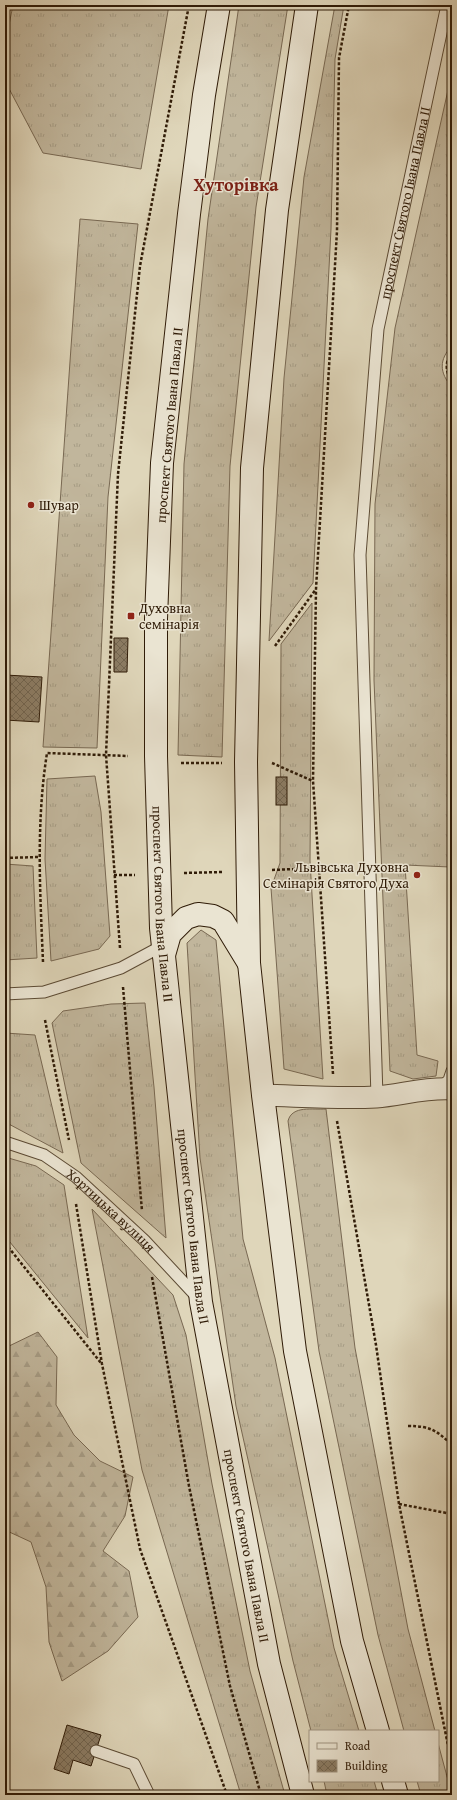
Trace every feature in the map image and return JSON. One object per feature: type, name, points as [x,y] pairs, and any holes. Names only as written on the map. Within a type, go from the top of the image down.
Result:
[{"type":"main road","name":"проспект Святого Івана Павла II","points":[[219,5],[204,95],[189,214],[162,463],[156,619],[156,756],[163,951],[201,1302],[269,1664],[303,1795]]},
{"type":"main road","points":[[308,5],[277,210],[252,468],[246,762],[249,963],[262,1095],[295,1351],[352,1641],[378,1730]]},
{"type":"main road","points":[[163,951],[170,934],[186,918],[198,914],[213,916],[223,921],[249,963]]},
{"type":"main road","points":[[393,1782],[397,1795]]},
{"type":"street","points":[[262,1095],[335,1098],[377,1097],[446,1088]]},
{"type":"lane","name":"проспект Святого Івана Павла II","points":[[377,1097],[360,555],[378,329],[447,5]]},
{"type":"lane","points":[[5,994],[44,992],[121,968],[163,951]]},
{"type":"lane","points":[[446,1088],[452,1070]]},
{"type":"lane","name":"Хортицька вулиця","points":[[5,1142],[44,1155],[76,1177],[144,1240],[201,1302]]},
{"type":"lane","points":[[96,1751],[134,1764],[150,1795]]},
{"type":"path","points":[[119,941],[106,756],[118,474],[140,266],[189,5]]},
{"type":"path","points":[[348,5],[338,58],[337,231],[316,589],[313,781],[335,1098],[376,1345],[399,1504],[452,1765]]},
{"type":"path","points":[[452,352],[448,359],[447,366],[448,373],[452,381]]},
{"type":"path","points":[[447,366],[452,366]]},
{"type":"path","points":[[274,652],[275,644],[316,589]]},
{"type":"path","points":[[43,962],[38,858],[41,790],[47,753],[128,756]]},
{"type":"path","points":[[272,756],[272,764],[313,781]]},
{"type":"path","points":[[177,763],[228,762]]},
{"type":"path","points":[[5,858],[38,858]]},
{"type":"path","points":[[270,870],[319,868]]},
{"type":"path","points":[[179,874],[223,872]]},
{"type":"path","points":[[114,876],[134,875]]},
{"type":"path","points":[[124,1001],[144,1240],[189,1486],[230,1686],[261,1795]]},
{"type":"path","points":[[45,1020],[69,1140]]},
{"type":"path","points":[[76,1201],[102,1364],[140,1549],[226,1795]]},
{"type":"path","points":[[5,1243],[102,1364]]},
{"type":"path","points":[[408,1426],[424,1426],[437,1431],[452,1445]]},
{"type":"path","points":[[399,1504],[452,1514]]},
{"type":"green space","points":[[13,5],[169,5],[141,169],[43,153],[5,81],[5,45]]},
{"type":"green space","points":[[239,5],[288,5],[256,207],[230,466],[222,757],[178,755],[184,464],[208,219]]},
{"type":"green space","points":[[335,5],[344,5],[335,59],[331,229],[313,583],[269,641],[284,378],[304,177]]},
{"type":"green space","name":"Львівська Духовна Семінарія Святого Духа","points":[[452,72],[452,346],[445,356],[442,366],[445,377],[452,387],[452,853],[450,867],[405,865],[417,1055],[438,1061],[436,1076],[413,1079],[390,1071],[374,680],[375,504],[395,328]]},
{"type":"green space","points":[[80,219],[138,224],[108,497],[97,748],[43,747]]},
{"type":"green space","points":[[312,603],[310,861],[323,1079],[284,1069],[271,888],[280,863],[281,644]]},
{"type":"green space","points":[[95,776],[101,812],[110,936],[99,949],[51,961],[45,859],[47,779]]},
{"type":"green space","points":[[5,864],[33,866],[37,958],[5,960]]},
{"type":"green space","points":[[201,930],[216,940],[243,1239],[275,1358],[334,1648],[359,1730],[311,1730],[293,1661],[236,1406],[200,1158],[187,943]]},
{"type":"green space","points":[[145,1003],[154,1087],[166,1238],[81,1163],[52,1023],[63,1011],[111,1004]]},
{"type":"green space","points":[[5,1033],[35,1035],[63,1153],[5,1122]]},
{"type":"green space","points":[[326,1109],[355,1348],[408,1629],[435,1730],[404,1730],[378,1635],[319,1351],[288,1121],[290,1116],[298,1110]]},
{"type":"green space","points":[[5,1157],[36,1166],[64,1185],[88,1338],[5,1236]]},
{"type":"green space","points":[[92,1209],[173,1295],[186,1335],[212,1484],[250,1671],[285,1795],[241,1795],[142,1470]]},
{"type":"green space","points":[[38,1332],[57,1357],[56,1405],[74,1435],[100,1461],[133,1477],[125,1516],[103,1551],[129,1571],[138,1617],[108,1651],[62,1681],[49,1642],[46,1587],[31,1542],[5,1530],[5,1348]]},
{"type":"green space","points":[[439,1747],[452,1795],[421,1795],[417,1782],[439,1782]]},
{"type":"green space","points":[[324,1782],[374,1782],[378,1795],[327,1795]]},
{"type":"building","points":[[5,5],[9,5],[5,23]]},
{"type":"building","points":[[114,638],[128,638],[127,672],[114,672]]},
{"type":"building","points":[[5,675],[42,677],[39,722],[5,720]]},
{"type":"building","points":[[276,777],[287,777],[287,805],[276,805]]},
{"type":"building","points":[[67,1725],[101,1735],[91,1766],[73,1760],[69,1774],[54,1769]]},
{"type":"place","name":"Шувар","points":[[31,505]]},
{"type":"place","name":"Духовна семінарія","points":[[131,616]]},
{"type":"place","name":"Львівська Духовна Семінарія Святого Духа","points":[[417,875]]},
{"type":"district","name":"Хуторівка","points":[[236,184]]}]
